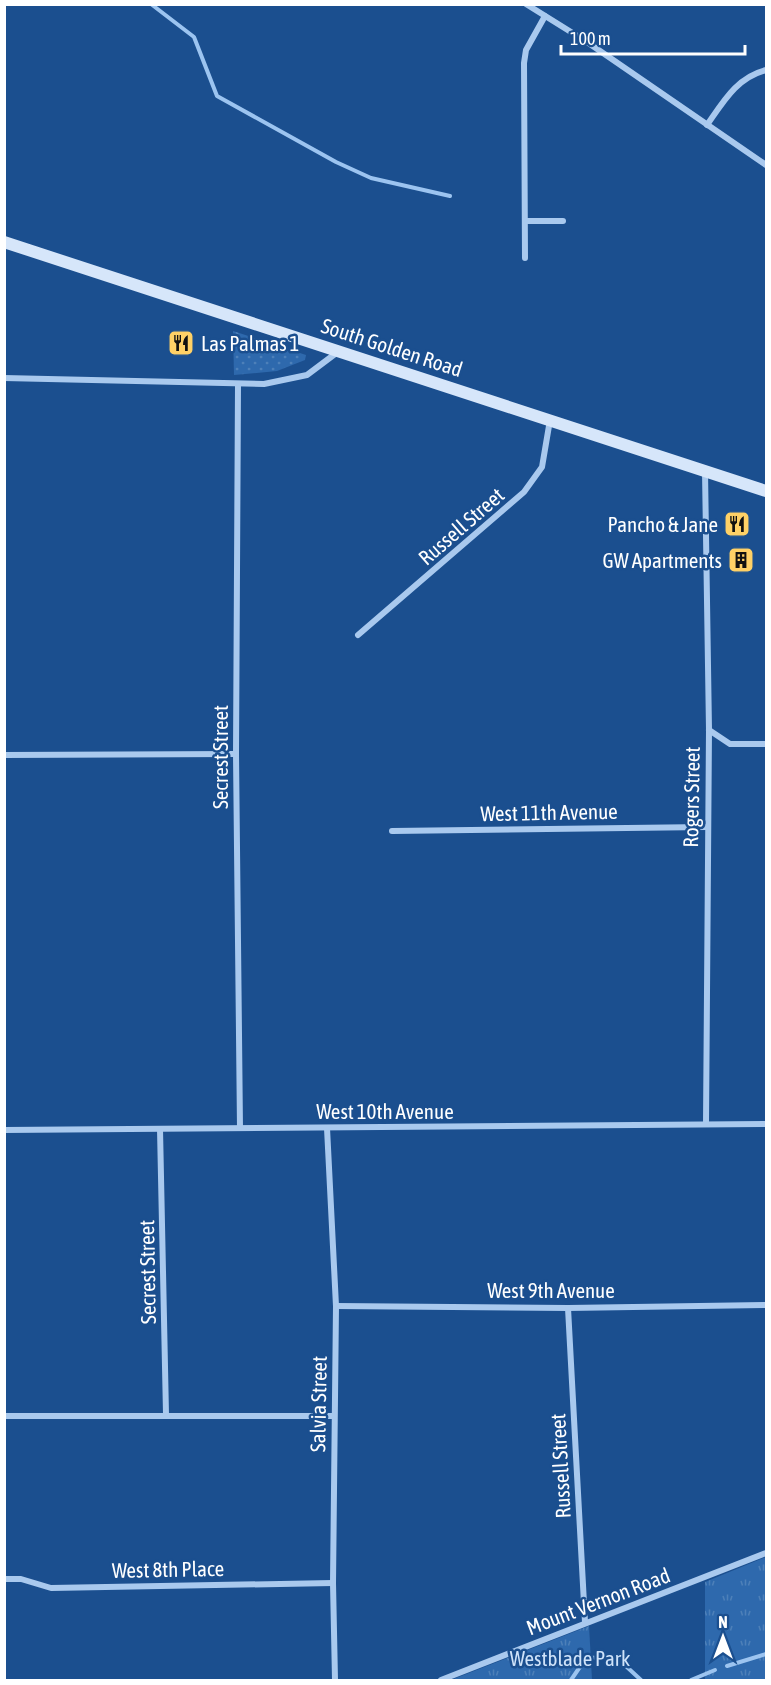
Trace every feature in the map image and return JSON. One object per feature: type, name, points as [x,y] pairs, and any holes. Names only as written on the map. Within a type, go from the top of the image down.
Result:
[{"type":"main road","name":"South Golden Road","points":[[4,242],[766,491]]},
{"type":"street","points":[[526,4],[766,165]]},
{"type":"street","points":[[525,258],[524,63],[526,50],[545,16]]},
{"type":"street","points":[[707,125],[730,92],[742,81],[766,70]]},
{"type":"street","points":[[525,221],[563,221]]},
{"type":"street","points":[[4,378],[238,386],[264,384],[307,375],[340,351]]},
{"type":"street","name":"Secrest Street","points":[[238,386],[236,754],[240,1128]]},
{"type":"street","name":"Russell Street","points":[[358,635],[524,492],[542,467],[550,419]]},
{"type":"street","name":"Rogers Street","points":[[705,471],[709,730],[706,827],[706,1124]]},
{"type":"street","points":[[709,730],[730,744],[766,744]]},
{"type":"street","points":[[4,755],[236,754]]},
{"type":"street","name":"West 11th Avenue","points":[[392,831],[706,827]]},
{"type":"street","name":"West 10th Avenue","points":[[4,1130],[766,1124]]},
{"type":"street","name":"Salvia Street","points":[[327,1128],[336,1306],[333,1583],[335,1680]]},
{"type":"street","name":"Secrest Street","points":[[160,1129],[166,1414]]},
{"type":"street","name":"West 9th Avenue","points":[[336,1306],[568,1308],[766,1305]]},
{"type":"street","name":"Russell Street","points":[[568,1308],[585,1622]]},
{"type":"street","points":[[4,1416],[166,1414],[334,1416]]},
{"type":"street","name":"Mount Vernon Road","points":[[441,1680],[766,1552]]},
{"type":"street","name":"West 8th Place","points":[[4,1579],[21,1579],[51,1588],[333,1583]]},
{"type":"green space","points":[[233,331],[306,355],[305,360],[277,371],[234,375]]},
{"type":"green space","points":[[766,1557],[766,1680],[705,1680],[705,1582]]},
{"type":"green space","name":"Westblade Park","points":[[589,1626],[592,1680],[451,1680]]},
{"type":"waterway","points":[[151,4],[194,37],[217,96],[336,162],[371,178],[450,196]]},
{"type":"waterway","points":[[727,1666],[766,1654]]},
{"type":"waterway","points":[[571,1680],[586,1658],[616,1657],[641,1680]]},
{"type":"waterway","points":[[691,1680],[715,1670]]},
{"type":"place","name":"Las Palmas 1","points":[[181,343]]},
{"type":"place","name":"Pancho & Jane","points":[[737,524]]},
{"type":"place","name":"GW Apartments","points":[[741,560]]}]
